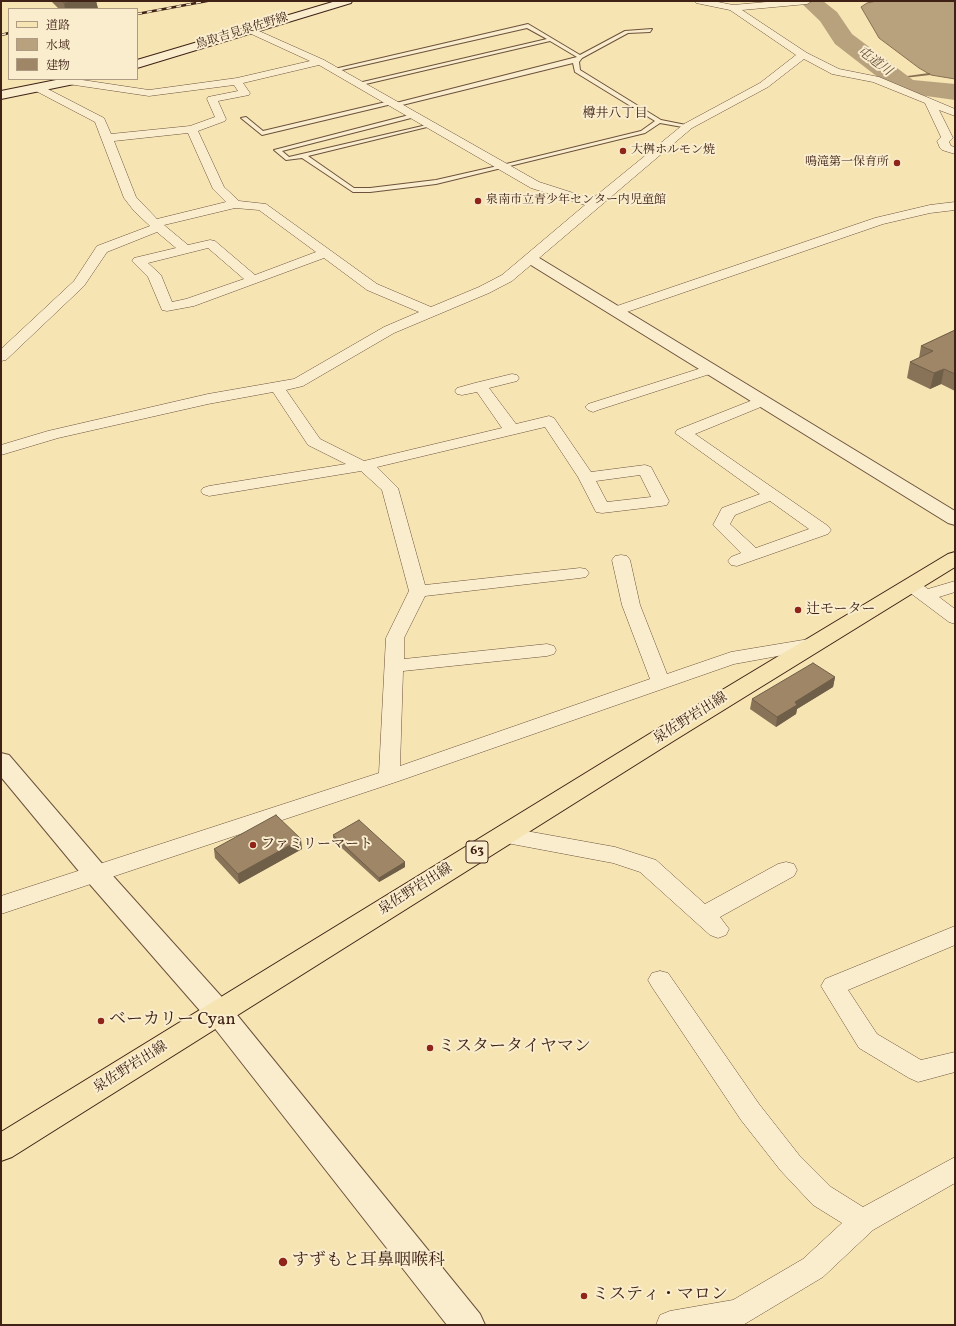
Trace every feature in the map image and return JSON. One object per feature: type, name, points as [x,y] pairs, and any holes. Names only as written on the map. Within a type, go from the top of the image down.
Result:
[{"type":"main road","name":"泉佐野岩出線","points":[[1,1148],[815,644],[918,590],[955,558]]},
{"type":"street","name":"鳥取吉見泉佐野線","points":[[138,64],[347,1]]},
{"type":"street","points":[[699,1],[733,8],[807,1]]},
{"type":"street","points":[[733,8],[803,56],[836,72],[875,79],[955,113]]},
{"type":"street","points":[[250,30],[320,62],[534,185],[594,204]]},
{"type":"street","points":[[1,450],[62,432],[208,399],[298,383],[389,330],[484,290],[507,278],[532,260],[594,204],[688,126],[764,85],[803,56]]},
{"type":"street","points":[[1,95],[38,88],[67,80],[149,93],[237,81],[320,62]]},
{"type":"street","points":[[108,138],[192,129],[222,119],[212,99],[245,93],[237,81]]},
{"type":"street","points":[[38,88],[100,120],[130,198],[138,208],[184,249]]},
{"type":"street","points":[[929,101],[947,138],[943,141],[946,148],[955,151]]},
{"type":"street","points":[[192,129],[219,189],[234,204]]},
{"type":"street","points":[[1,357],[79,283],[102,249],[156,225],[234,204],[262,207],[372,287],[430,312]]},
{"type":"street","points":[[616,311],[879,221],[930,208],[955,206]]},
{"type":"street","points":[[253,280],[210,244],[139,261],[154,275],[168,307],[189,303],[253,280],[325,253]]},
{"type":"street","points":[[532,260],[955,519]]},
{"type":"street","points":[[593,407],[711,369]]},
{"type":"street","points":[[462,391],[512,378]]},
{"type":"street","points":[[480,386],[512,430]]},
{"type":"street","points":[[277,387],[314,442],[371,470],[390,488],[418,591],[395,638],[389,777]]},
{"type":"street","points":[[737,561],[822,530],[683,433],[763,401]]},
{"type":"street","points":[[209,491],[362,466],[549,421],[586,477]]},
{"type":"street","points":[[753,555],[721,525],[728,512],[772,495]]},
{"type":"street","points":[[621,560],[631,605],[661,682]]},
{"type":"street","points":[[418,591],[580,573]]},
{"type":"street","points":[[918,590],[955,586]]},
{"type":"street","points":[[918,590],[955,618]]},
{"type":"street","points":[[1,905],[389,777],[731,658],[815,644]]},
{"type":"street","points":[[394,666],[547,650]]},
{"type":"street","points":[[1,761],[96,874],[219,1013],[468,1325]]},
{"type":"street","points":[[504,836],[615,855],[648,866],[710,922],[786,870]]},
{"type":"street","points":[[955,935],[833,986],[868,1041],[918,1071],[955,1062]]},
{"type":"street","points":[[660,980],[750,1112],[790,1163],[822,1196],[863,1221]]},
{"type":"street","points":[[670,1325],[738,1314],[813,1268],[863,1221],[955,1169]]},
{"type":"lane","points":[[333,70],[528,26],[579,59]]},
{"type":"lane","points":[[244,118],[262,133],[392,104],[579,59],[626,32],[650,30]]},
{"type":"lane","points":[[357,84],[550,40]]},
{"type":"lane","points":[[579,59],[577,71],[580,74],[660,121],[688,126]]},
{"type":"lane","points":[[413,116],[277,150],[288,159],[429,125]]},
{"type":"lane","points":[[302,155],[353,190],[370,190],[436,182],[502,167],[643,132],[660,121]]},
{"type":"water","points":[[877,1],[955,1],[955,79],[931,75],[919,68],[879,38],[861,7],[867,3]]},
{"type":"building","points":[[61,1],[80,1],[64,3]]},
{"type":"building","points":[[955,330],[955,374],[944,369],[934,373],[910,362],[933,351],[921,346]]},
{"type":"building","points":[[813,663],[835,677],[795,702],[797,705],[777,717],[752,699]]},
{"type":"building","points":[[276,815],[301,839],[238,874],[214,849]]},
{"type":"building","points":[[359,820],[405,862],[379,878],[333,835]]},
{"type":"waterway","name":"屯道川","points":[[810,1],[829,17],[843,39],[906,87],[955,92]]},
{"type":"waterway","points":[[895,78],[929,74]]},
{"type":"railway","points":[[138,14],[207,1]]},
{"type":"railway","points":[[1,35],[8,33]]},
{"type":"place","name":"大桝ホルモン焼","points":[[623,151]]},
{"type":"place","name":"鳴滝第一保育所","points":[[897,163]]},
{"type":"place","name":"泉南市立青少年センター内児童館","points":[[478,201]]},
{"type":"place","name":"辻モーター","points":[[798,610]]},
{"type":"place","name":"ファミリーマート","points":[[253,845]]},
{"type":"place","name":"ベーカリー Cyan","points":[[101,1021]]},
{"type":"place","name":"ミスタータイヤマン","points":[[430,1048]]},
{"type":"place","name":"すずもと耳鼻咽喉科","points":[[283,1262]]},
{"type":"place","name":"ミスティ・マロン","points":[[584,1296]]},
{"type":"district","name":"樽井八丁目","points":[[615,115]]}]
